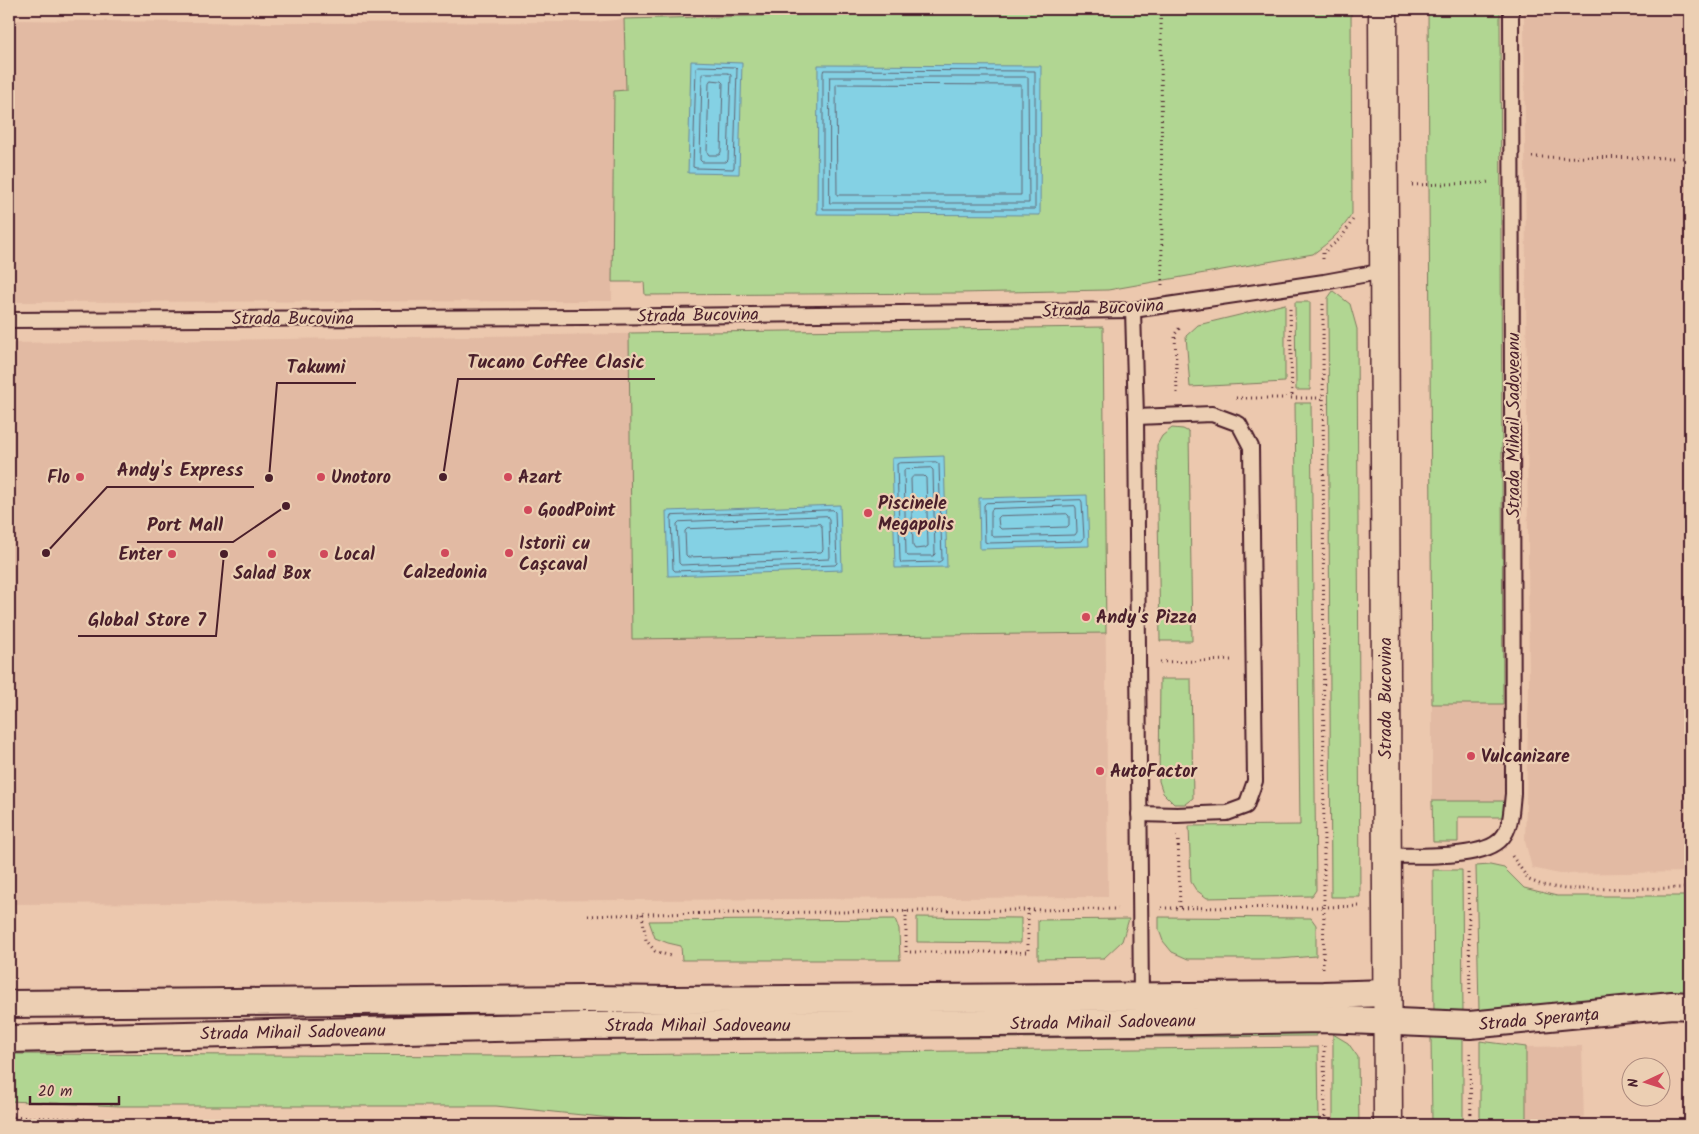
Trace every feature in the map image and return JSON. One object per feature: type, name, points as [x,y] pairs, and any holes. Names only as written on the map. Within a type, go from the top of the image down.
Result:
[{"type":"main road","name":"Strada Bucovina","points":[[1384,9],[1388,1125]]},
{"type":"street","name":"Strada Mihail Sadoveanu","points":[[9,1039],[586,1026],[1140,1022],[1324,1007],[1387,993]]},
{"type":"street","name":"Strada Mihail Sadoveanu","points":[[9,1004],[1141,996],[1324,1007],[1387,1021]]},
{"type":"street","name":"Strada Speranța","points":[[1387,1021],[1470,1025],[1672,1005],[1690,1006]]},
{"type":"lane","name":"Strada Mihail Sadoveanu","points":[[1501,839],[1510,821],[1513,794],[1511,9]]},
{"type":"lane","name":"Strada Bucovina","points":[[9,320],[584,317],[1133,310],[1324,282],[1384,271]]},
{"type":"lane","points":[[1133,310],[1136,417],[1140,1022]]},
{"type":"lane","points":[[1136,417],[1212,414],[1239,424],[1251,447],[1255,781],[1246,806],[1227,813],[1139,814]]},
{"type":"lane","points":[[1386,856],[1468,854],[1485,850],[1501,839]]},
{"type":"path","points":[[1161,9],[1162,306]]},
{"type":"path","points":[[1325,1125],[1324,282],[1322,252],[1342,237],[1357,213]]},
{"type":"path","points":[[1290,308],[1292,398]]},
{"type":"path","points":[[1178,415],[1175,334],[1185,321]]},
{"type":"path","points":[[1234,398],[1323,398]]},
{"type":"path","points":[[1137,662],[1253,660]]},
{"type":"path","points":[[1177,815],[1180,908]]},
{"type":"path","points":[[1501,839],[1529,880],[1542,885],[1565,889],[1690,888]]},
{"type":"path","points":[[1468,854],[1471,1125]]},
{"type":"path","points":[[588,916],[1386,905]]},
{"type":"path","points":[[906,911],[906,952],[1028,952],[1028,909]]},
{"type":"path","points":[[642,914],[646,940],[655,951],[674,957]]},
{"type":"path","points":[[9,1117],[88,1119],[87,1125]]},
{"type":"shaded area","points":[[1524,9],[1690,9],[1690,872],[1559,874],[1532,868],[1525,841],[1529,686]]},
{"type":"shaded area","points":[[624,19],[626,91],[614,92],[612,301],[9,302],[9,20],[278,23],[595,22]]},
{"type":"shaded area","points":[[1103,327],[1108,897],[9,904],[9,343]]},
{"type":"shaded area","points":[[1432,704],[1503,704],[1504,801],[1432,801]]},
{"type":"shaded area","points":[[1582,1046],[1584,1125],[1526,1125],[1526,1047]]},
{"type":"green space","points":[[1047,9],[1351,9],[1352,214],[1348,221],[1335,236],[1313,254],[1108,290],[645,295],[644,282],[612,282],[614,91],[626,90],[624,19]]},
{"type":"green space","points":[[1428,9],[1500,9],[1503,704],[1432,704]]},
{"type":"green space","points":[[1333,291],[1350,304],[1357,329],[1360,897],[1331,897],[1328,298]]},
{"type":"green space","points":[[1295,302],[1310,302],[1310,390],[1296,390]]},
{"type":"green space","points":[[1285,304],[1285,382],[1190,387],[1186,336],[1198,325]]},
{"type":"green space","name":"Piscinele Megapolis","points":[[1103,327],[1106,633],[632,639],[629,333]]},
{"type":"green space","points":[[1295,403],[1311,403],[1316,890],[1312,896],[1207,898],[1196,890],[1191,882],[1189,826],[1300,825]]},
{"type":"green space","points":[[1172,428],[1183,429],[1189,432],[1192,641],[1160,641],[1157,445],[1162,436]]},
{"type":"green space","points":[[1160,679],[1191,679],[1193,798],[1185,804],[1174,804],[1163,793],[1159,781]]},
{"type":"green space","points":[[1432,801],[1504,801],[1503,817],[1458,817],[1458,842],[1433,842]]},
{"type":"green space","points":[[1490,865],[1504,868],[1524,888],[1557,896],[1690,896],[1690,997],[1667,997],[1479,1011],[1476,866]]},
{"type":"green space","points":[[1433,870],[1462,870],[1463,1018],[1434,1018]]},
{"type":"green space","points":[[917,917],[1021,918],[1021,943],[917,942]]},
{"type":"green space","points":[[1159,917],[1311,918],[1316,925],[1316,956],[1279,959],[1188,959],[1172,952],[1163,941],[1159,930]]},
{"type":"green space","points":[[895,919],[899,929],[900,960],[682,960],[681,946],[655,938],[649,921]]},
{"type":"green space","points":[[1129,919],[1122,941],[1104,958],[1038,959],[1038,920]]},
{"type":"green space","points":[[1316,1027],[1316,1036],[513,1041],[513,1031]]},
{"type":"green space","points":[[1333,1034],[1348,1043],[1358,1057],[1359,1125],[1333,1125]]},
{"type":"green space","points":[[1431,1036],[1463,1036],[1463,1125],[1432,1125]]},
{"type":"green space","points":[[1480,1041],[1526,1047],[1526,1125],[1480,1125]]},
{"type":"green space","points":[[1318,1047],[1319,1125],[678,1125],[496,1106],[119,1106],[9,1101],[9,1054],[514,1056]]},
{"type":"water","points":[[691,61],[742,63],[739,174],[688,173]]},
{"type":"water","points":[[818,65],[1041,66],[1040,215],[817,214]]},
{"type":"water","points":[[944,456],[947,567],[895,568],[892,458]]},
{"type":"water","points":[[1087,495],[1089,546],[980,549],[979,498]]},
{"type":"water","points":[[840,505],[842,570],[668,576],[666,511]]},
{"type":"place","name":"Flo","points":[[80,477]]},
{"type":"place","name":"Unotoro","points":[[321,477]]},
{"type":"place","name":"Tucano Coffee Clasic","points":[[443,477]]},
{"type":"place","name":"Azart","points":[[508,477]]},
{"type":"place","name":"Takumi","points":[[269,478]]},
{"type":"place","name":"Port Mall","points":[[286,506]]},
{"type":"place","name":"GoodPoint","points":[[528,510]]},
{"type":"place","name":"Piscinele Megapolis","points":[[868,513]]},
{"type":"place","name":"Andy's Express","points":[[46,553]]},
{"type":"place","name":"Calzedonia","points":[[445,553]]},
{"type":"place","name":"Istorii cu Cașcaval","points":[[509,553]]},
{"type":"place","name":"Enter","points":[[172,554]]},
{"type":"place","name":"Global Store 7","points":[[224,554]]},
{"type":"place","name":"Salad Box","points":[[272,554]]},
{"type":"place","name":"Local","points":[[324,554]]},
{"type":"place","name":"Andy's Pizza","points":[[1086,617]]},
{"type":"place","name":"Vulcanizare","points":[[1471,756]]},
{"type":"place","name":"AutoFactor","points":[[1100,771]]}]
